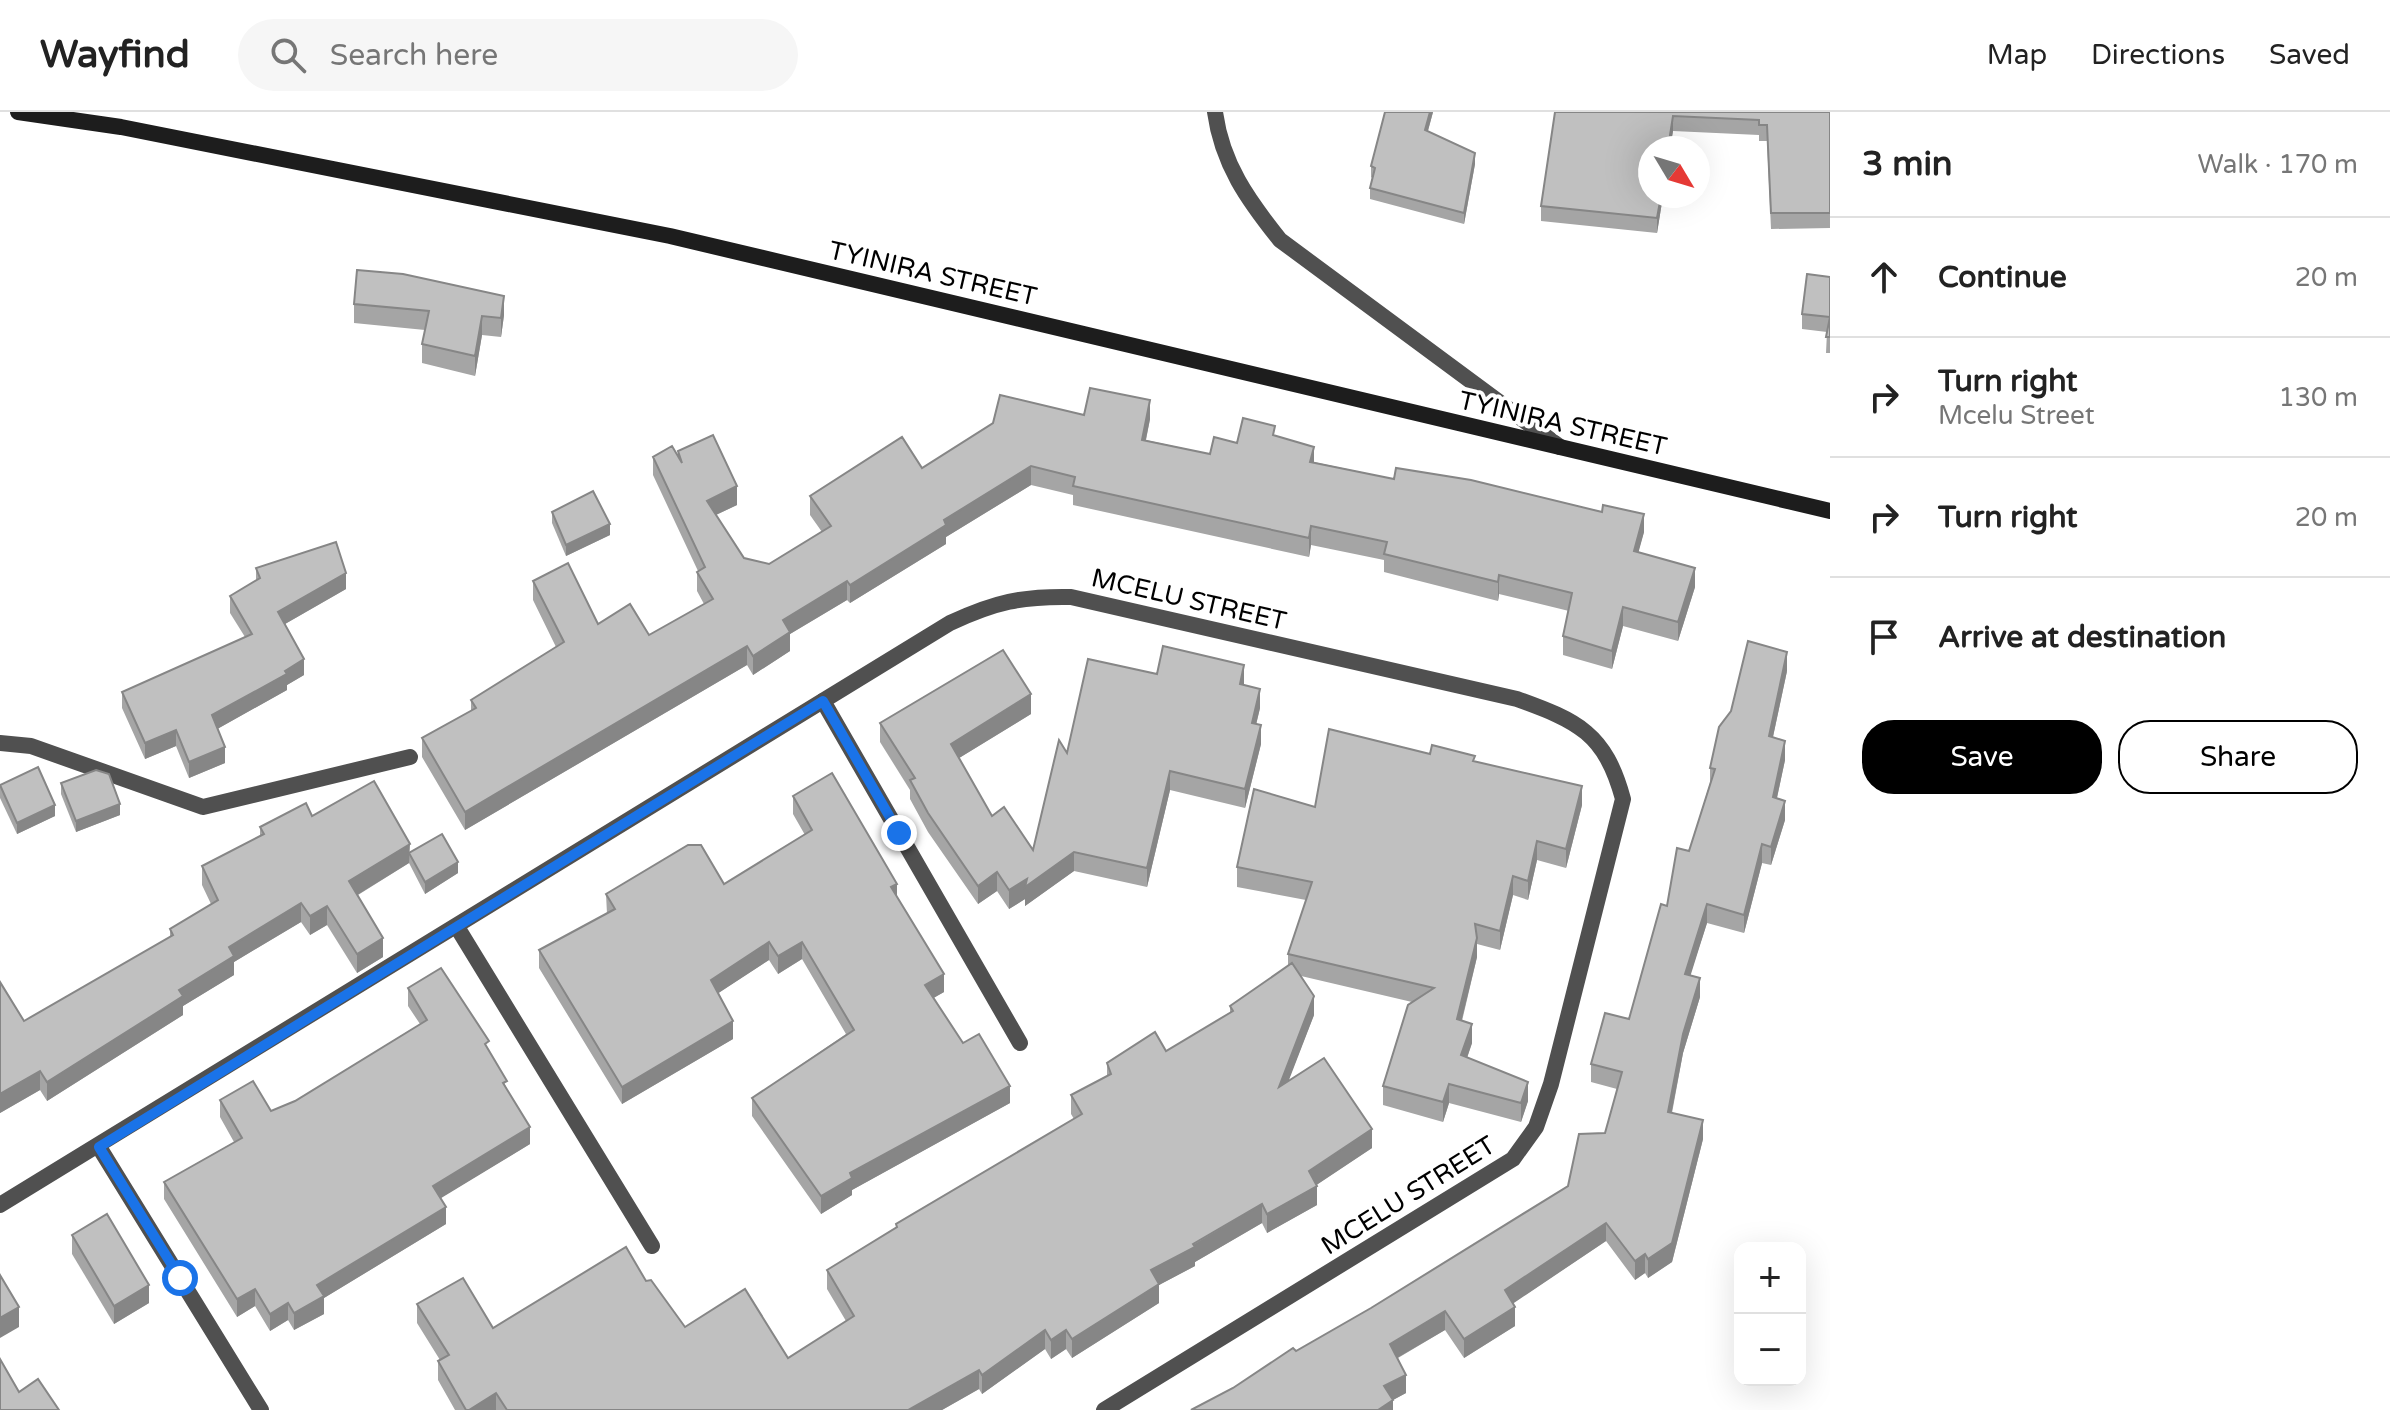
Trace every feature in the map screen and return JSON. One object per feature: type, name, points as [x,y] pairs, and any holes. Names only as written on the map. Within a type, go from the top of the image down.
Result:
[{"type":"street","name":"TYINIRA STREET","points":[[18,112],[121,127],[670,236],[1830,511]]},
{"type":"street","points":[[1215,112],[1227,163],[1248,200],[1280,240],[1560,447]]},
{"type":"street","name":"MCELU STREET","points":[[0,1205],[950,623],[992,603],[1030,596],[1071,597],[1517,699],[1561,715],[1593,737],[1614,765],[1623,799],[1551,1084],[1536,1127],[1513,1159],[1104,1410]]},
{"type":"street","points":[[823,701],[1020,1043]]},
{"type":"street","points":[[0,743],[31,746],[203,807],[410,757]]},
{"type":"street","points":[[457,927],[652,1246]]},
{"type":"street","points":[[99,1147],[261,1410]]},
{"type":"building","points":[[1385,112],[1430,112],[1425,130],[1475,153],[1464,213],[1370,188],[1375,168],[1371,166]]},
{"type":"building","points":[[1555,112],[1830,112],[1830,213],[1771,213],[1767,125],[1759,125],[1759,120],[1673,116],[1670,136],[1638,136],[1638,208],[1659,208],[1657,218],[1541,206]]},
{"type":"building","points":[[357,270],[403,274],[504,296],[501,318],[482,316],[475,356],[422,344],[429,311],[354,304]]},
{"type":"building","points":[[1807,274],[1830,277],[1830,317],[1802,314]]},
{"type":"building","points":[[1090,388],[1150,400],[1142,440],[1210,454],[1214,437],[1237,443],[1243,418],[1275,426],[1273,435],[1314,447],[1310,462],[1394,479],[1396,468],[1471,480],[1602,512],[1603,505],[1644,514],[1634,551],[1695,568],[1678,622],[1623,607],[1612,651],[1563,636],[1572,593],[1499,575],[1498,582],[1384,554],[1387,542],[1311,526],[1309,538],[1073,486],[1075,477],[1031,466],[944,520],[946,525],[850,585],[847,581],[783,620],[790,632],[753,656],[747,646],[465,812],[422,738],[476,708],[471,700],[564,642],[533,581],[568,563],[598,624],[630,604],[649,635],[713,599],[697,572],[705,567],[653,457],[672,446],[682,463],[678,451],[713,435],[737,486],[707,501],[744,558],[769,564],[831,526],[810,496],[902,437],[922,468],[993,423],[1000,395],[1084,415]]},
{"type":"building","points":[[593,491],[610,524],[566,545],[552,512]]},
{"type":"building","points":[[336,542],[346,573],[278,612],[304,659],[285,671],[287,674],[212,715],[225,747],[189,762],[176,730],[145,743],[122,692],[252,634],[230,596],[260,578],[256,568]]},
{"type":"building","points":[[1748,641],[1787,652],[1769,736],[1785,741],[1773,797],[1785,801],[1771,847],[1762,844],[1744,915],[1707,904],[1685,974],[1700,978],[1683,1034],[1668,1112],[1703,1120],[1672,1243],[1648,1259],[1645,1254],[1635,1261],[1606,1223],[1505,1290],[1515,1307],[1464,1339],[1445,1311],[1390,1344],[1406,1375],[1384,1386],[1393,1400],[1378,1410],[1191,1410],[1233,1388],[1293,1348],[1296,1351],[1371,1308],[1568,1186],[1579,1134],[1605,1133],[1622,1072],[1591,1064],[1605,1013],[1629,1019],[1661,904],[1667,906],[1677,848],[1689,851],[1715,769],[1710,768],[1719,727],[1731,711]]},
{"type":"building","points":[[1163,646],[1244,665],[1240,684],[1260,689],[1252,723],[1261,725],[1245,789],[1170,771],[1147,868],[1074,852],[1025,887],[1027,879],[1009,890],[997,872],[978,886],[928,813],[910,780],[915,778],[880,723],[1003,650],[1031,694],[951,744],[992,816],[1004,807],[1033,850],[1059,740],[1067,753],[1088,659],[1157,674]]},
{"type":"building","points":[[1329,729],[1430,754],[1432,745],[1475,756],[1473,761],[1582,786],[1566,849],[1537,841],[1528,881],[1513,876],[1500,931],[1475,924],[1477,938],[1457,1019],[1472,1024],[1461,1055],[1528,1082],[1521,1103],[1449,1084],[1443,1102],[1383,1086],[1408,1005],[1434,988],[1288,954],[1312,882],[1237,867],[1254,789],[1315,807]]},
{"type":"building","points":[[38,767],[55,805],[17,823],[0,785]]},
{"type":"building","points":[[96,770],[109,774],[120,804],[76,821],[61,783]]},
{"type":"building","points":[[832,773],[897,884],[891,887],[944,974],[925,985],[963,1043],[979,1034],[1010,1086],[850,1173],[852,1178],[821,1196],[752,1098],[854,1030],[802,942],[778,956],[769,942],[711,980],[733,1021],[622,1087],[539,950],[615,909],[606,894],[688,845],[701,845],[724,884],[812,830],[793,796]]},
{"type":"building","points":[[374,781],[410,844],[349,881],[383,938],[357,954],[327,906],[310,916],[301,903],[229,947],[234,956],[179,990],[183,996],[150,1017],[47,1082],[40,1071],[0,1094],[0,982],[24,1021],[173,935],[170,929],[218,900],[202,866],[264,834],[260,827],[306,803],[312,816]]},
{"type":"building","points":[[442,834],[458,862],[425,882],[409,853]]},
{"type":"building","points":[[1292,963],[1314,996],[1279,1087],[1324,1058],[1372,1129],[1309,1171],[1317,1186],[1267,1214],[1262,1204],[1193,1244],[1195,1247],[1151,1270],[1159,1284],[1072,1339],[1066,1330],[1051,1340],[1045,1330],[982,1375],[979,1370],[908,1410],[507,1410],[496,1393],[466,1410],[438,1361],[449,1355],[417,1304],[463,1278],[493,1328],[626,1247],[646,1281],[651,1280],[685,1327],[745,1289],[788,1358],[854,1316],[827,1270],[897,1227],[896,1224],[1082,1114],[1071,1095],[1111,1074],[1107,1063],[1155,1032],[1166,1051],[1233,1011],[1230,1006]]},
{"type":"building","points":[[441,968],[489,1041],[485,1044],[507,1081],[503,1083],[530,1127],[433,1186],[446,1207],[317,1285],[324,1296],[294,1313],[288,1303],[270,1314],[255,1289],[237,1299],[164,1182],[242,1138],[220,1100],[253,1081],[271,1111],[295,1101],[427,1020],[408,988]]},
{"type":"building","points":[[107,1214],[149,1285],[114,1306],[72,1235]]},
{"type":"building","points":[[0,1275],[19,1307],[0,1318]]},
{"type":"building","points":[[0,1359],[19,1392],[38,1379],[59,1410],[0,1410]]},
{"type":"route","points":[[180,1278],[99,1147],[823,701],[899,833]]}]
